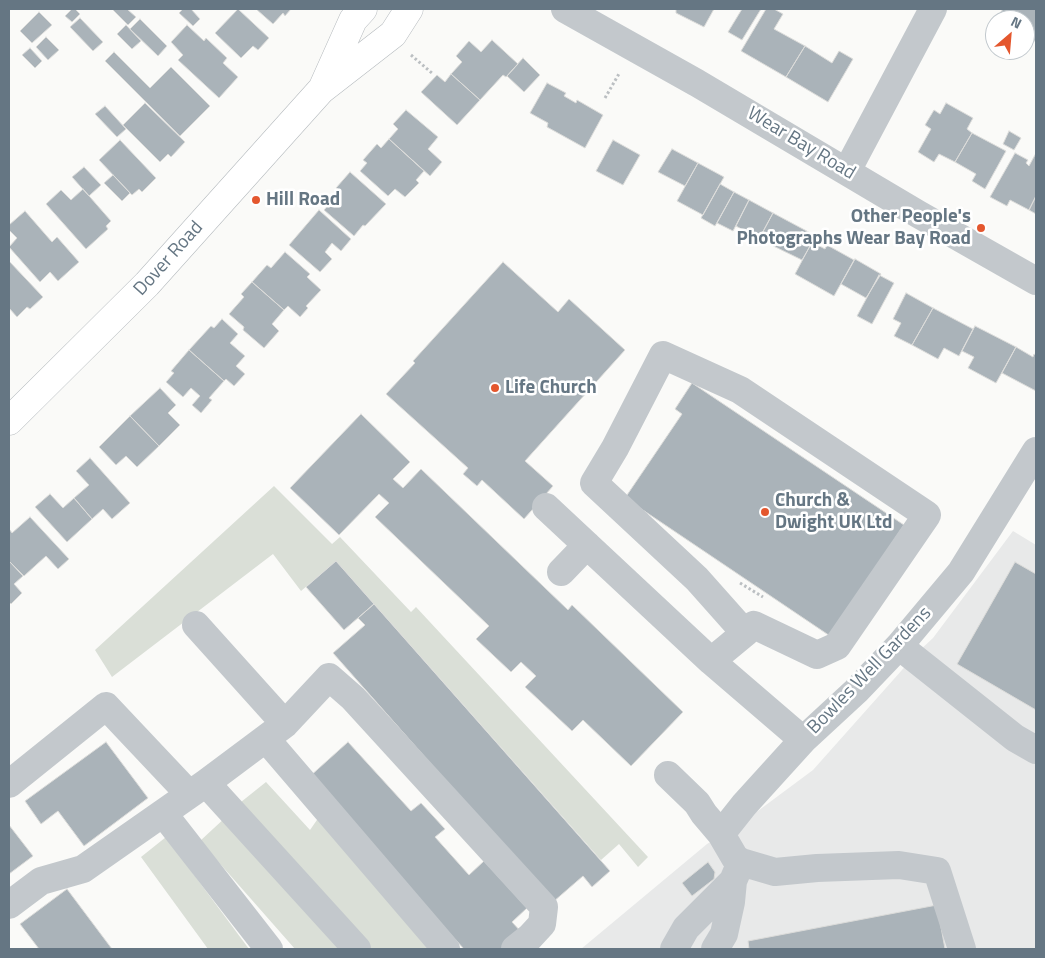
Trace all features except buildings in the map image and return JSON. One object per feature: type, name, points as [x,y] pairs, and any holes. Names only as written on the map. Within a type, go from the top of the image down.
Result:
[{"type":"main road","points":[[321,90],[353,20],[363,9]]},
{"type":"main road","points":[[321,90],[393,34],[409,9]]},
{"type":"main road","name":"Dover Road","points":[[9,421],[147,284],[321,90]]},
{"type":"street","name":"Wear Bay Road","points":[[565,9],[698,83],[1036,281]]},
{"type":"street","points":[[847,171],[932,9]]},
{"type":"street","points":[[710,661],[745,633],[754,625],[817,656],[838,646],[927,515],[740,390],[663,354],[615,448],[594,482],[697,579],[745,633]]},
{"type":"street","name":"Bowles Well Gardens","points":[[721,834],[744,805],[803,740],[856,691],[899,646],[961,572],[1036,451]]},
{"type":"street","name":"Bowles Well Gardens","points":[[546,507],[710,661],[803,740]]},
{"type":"street","points":[[561,572],[587,545]]},
{"type":"street","points":[[196,625],[446,949]]},
{"type":"street","points":[[899,646],[1015,738],[1036,750]]},
{"type":"street","points":[[9,904],[41,881],[83,869],[163,813],[276,731],[329,677],[354,698],[544,907],[542,924],[515,949]]},
{"type":"street","points":[[9,784],[106,706],[198,788],[357,949]]},
{"type":"street","points":[[668,775],[697,803],[721,834],[735,858],[737,872],[724,934],[715,949]]},
{"type":"street","points":[[163,813],[269,949]]},
{"type":"street","points":[[674,949],[686,928],[737,872],[775,872],[817,868],[899,865],[938,872],[962,949]]},
{"type":"path","points":[[409,53],[433,74]]},
{"type":"path","points":[[605,98],[622,68]]},
{"type":"shaded area","points":[[274,486],[332,544],[340,537],[411,612],[416,607],[648,857],[638,867],[619,844],[601,860],[336,561],[301,591],[273,554],[112,677],[95,650]]},
{"type":"shaded area","points":[[1013,531],[1036,545],[1036,949],[581,949],[707,844],[739,825],[813,770],[918,652],[933,638]]},
{"type":"shaded area","points":[[266,782],[310,830],[319,817],[437,949],[369,949],[241,802]]},
{"type":"shaded area","points":[[227,816],[348,949],[295,949],[200,841]]},
{"type":"shaded area","points":[[166,837],[249,949],[208,949],[141,857]]},
{"type":"place","name":"Hill Road","points":[[256,200]]},
{"type":"place","name":"Other People's Photographs Wear Bay Road","points":[[981,228]]},
{"type":"place","name":"Life Church","points":[[495,388]]},
{"type":"place","name":"Church & Dwight UK Ltd","points":[[765,512]]}]
